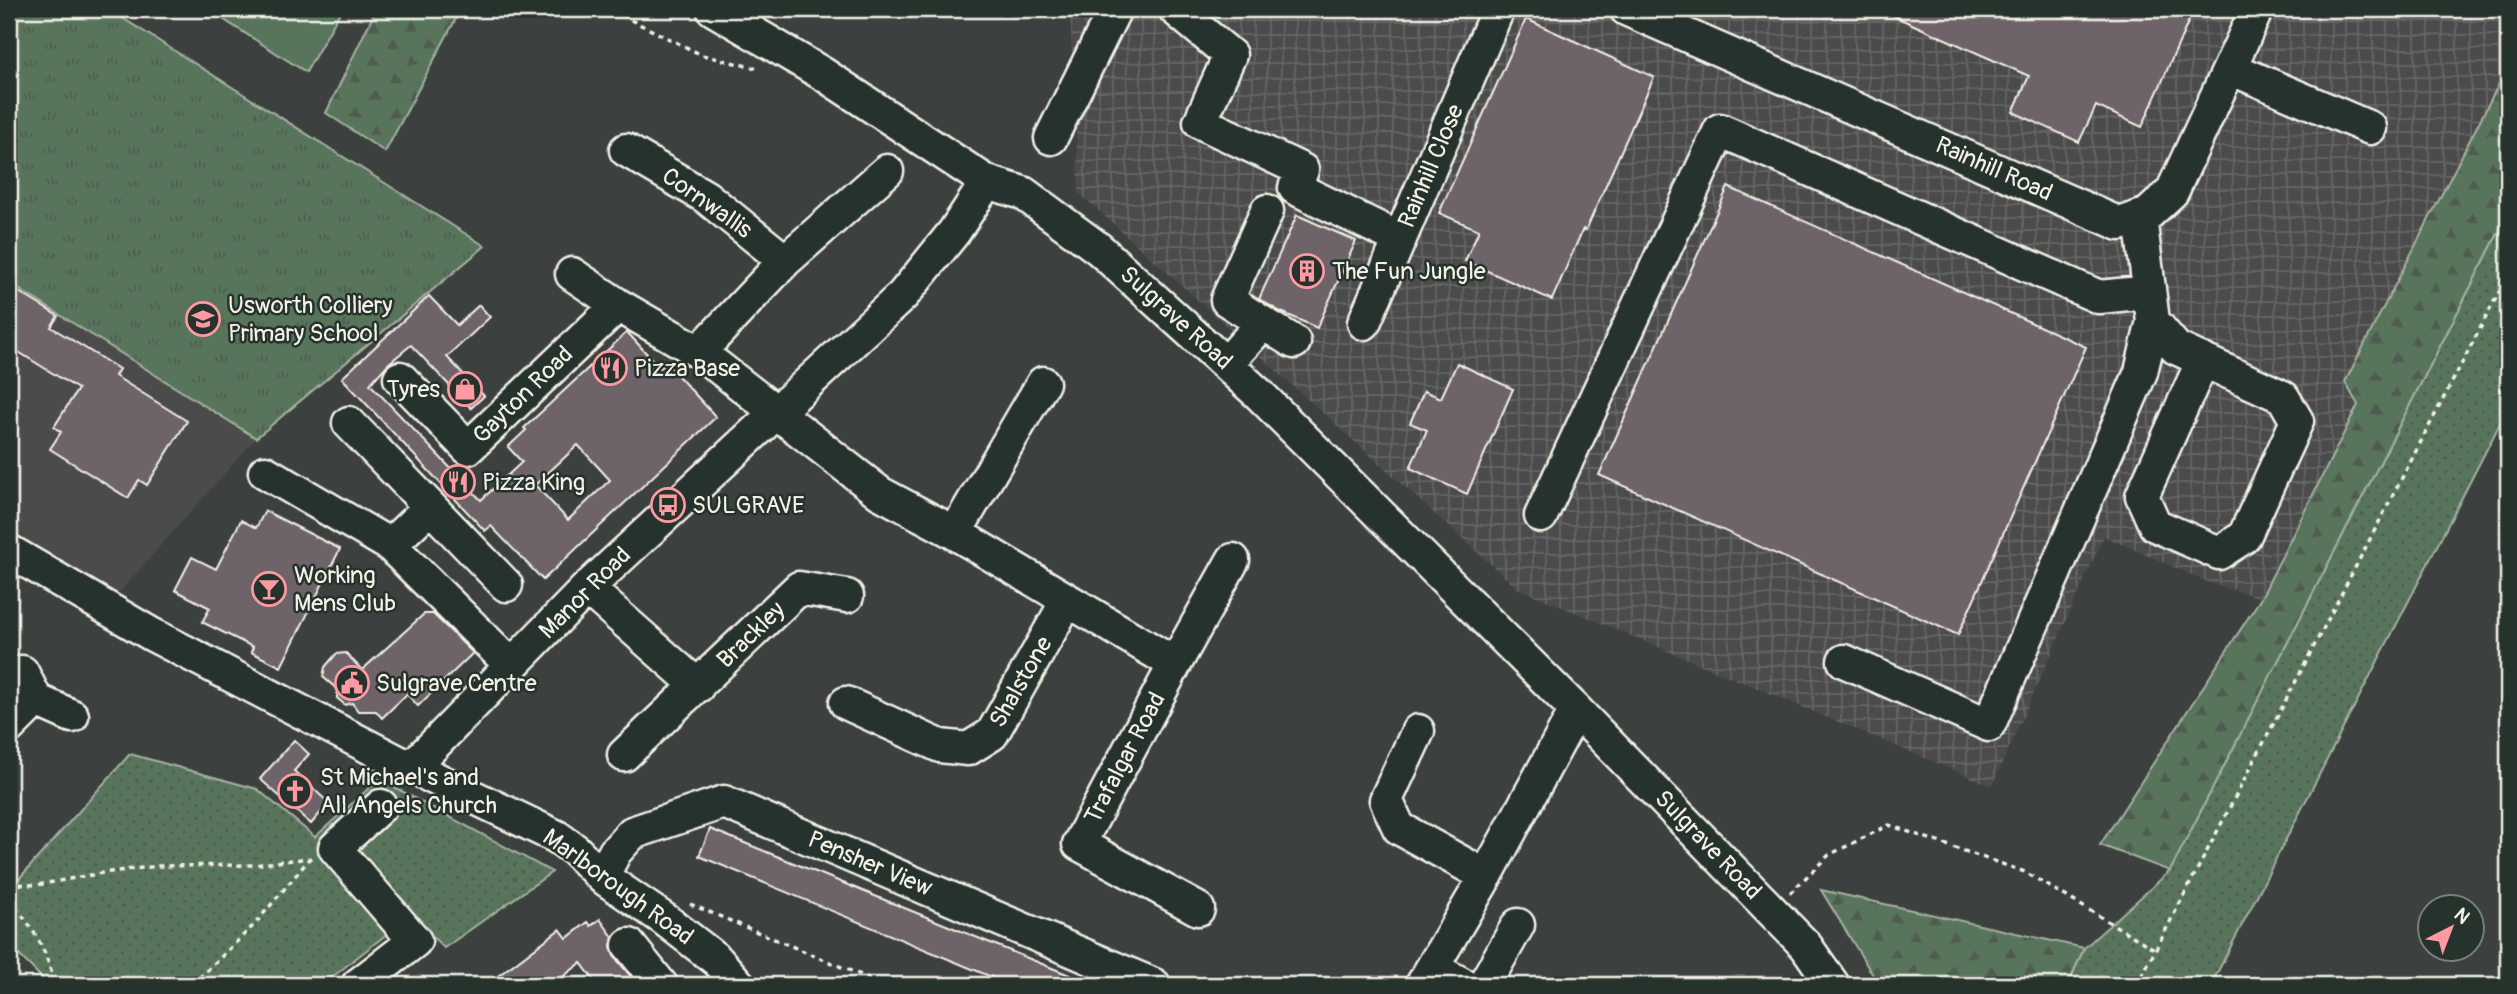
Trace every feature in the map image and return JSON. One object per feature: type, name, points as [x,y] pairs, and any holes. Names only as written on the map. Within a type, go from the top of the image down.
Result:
[{"type":"street","name":"Sulgrave Road","points":[[713,9],[823,74],[987,182],[1023,192],[1099,249],[1260,395],[1576,710],[1806,946],[1833,985]]},
{"type":"street","points":[[1051,138],[1115,9]]},
{"type":"street","points":[[1175,9],[1230,55],[1200,122],[1302,170],[1295,188],[1400,239]]},
{"type":"street","name":"Rainhill Close","points":[[1364,324],[1498,9]]},
{"type":"street","name":"Rainhill Road","points":[[1626,9],[2120,224],[2140,217]]},
{"type":"street","points":[[1844,661],[1989,725],[2141,372],[2151,306],[2140,217],[2148,214],[2172,192],[2257,9]]},
{"type":"street","points":[[2230,68],[2370,128]]},
{"type":"street","points":[[1541,516],[1720,130],[2099,297],[2151,306],[2176,348],[2203,360],[2283,397],[2297,421],[2244,537],[2219,553],[2155,525],[2142,496],[2203,360]]},
{"type":"street","name":"Cornwallis","points":[[626,150],[706,197],[785,261]]},
{"type":"street","points":[[699,352],[785,261],[887,171]]},
{"type":"street","name":"Manor Road","points":[[412,765],[587,588],[903,295],[954,232],[987,182]]},
{"type":"street","points":[[1267,211],[1227,300],[1294,342]]},
{"type":"street","points":[[572,274],[618,305],[699,352],[776,413]]},
{"type":"street","name":"Gayton Road","points":[[400,379],[468,448],[618,305]]},
{"type":"street","points":[[1226,364],[1263,323]]},
{"type":"street","points":[[955,533],[1043,383]]},
{"type":"street","name":"Trafalgar Road","points":[[776,413],[880,494],[955,533],[1175,664]]},
{"type":"street","points":[[349,423],[506,585]]},
{"type":"street","points":[[265,472],[390,545],[512,666]]},
{"type":"street","points":[[390,545],[430,507]]},
{"type":"street","points":[[9,551],[151,634],[404,765],[412,765]]},
{"type":"street","name":"Trafalgar Road","points":[[1198,909],[1079,844],[1233,560]]},
{"type":"street","name":"Brackley","points":[[587,588],[698,686]]},
{"type":"street","name":"Brackley","points":[[624,755],[799,588],[847,596]]},
{"type":"street","name":"Shalstone","points":[[846,703],[940,746],[968,749],[992,734],[1067,601]]},
{"type":"street","points":[[9,727],[29,686],[72,716]]},
{"type":"street","points":[[1464,985],[1427,976],[1486,876],[1576,710]]},
{"type":"street","points":[[1418,732],[1386,800],[1399,828],[1486,876]]},
{"type":"street","name":"Marlborough Road","points":[[412,765],[557,837],[575,849],[602,877],[664,919],[717,960],[739,985]]},
{"type":"street","name":"Pensher View","points":[[602,877],[615,852],[632,833],[724,803],[1154,985]]},
{"type":"street","points":[[358,985],[415,941],[335,848],[381,806]]},
{"type":"street","points":[[1484,985],[1518,925]]},
{"type":"street","points":[[629,945],[661,985]]},
{"type":"path","points":[[614,9],[702,55],[769,71]]},
{"type":"path","points":[[2137,985],[2508,275]]},
{"type":"path","points":[[1772,911],[1829,855],[1889,825],[2025,872],[2156,950]]},
{"type":"path","points":[[192,985],[254,925],[320,849]]},
{"type":"path","points":[[9,884],[37,885],[158,866],[254,865],[310,858]]},
{"type":"path","points":[[9,900],[33,929],[45,949],[54,985]]},
{"type":"path","points":[[664,919],[690,904],[885,985]]},
{"type":"shaded area","name":"Usworth Colliery Primary School","points":[[9,9],[108,9],[485,246],[256,438],[116,596],[9,529]]},
{"type":"shaded area","points":[[1070,9],[2508,9],[2508,66],[2345,382],[2358,405],[2261,598],[2210,583],[2104,536],[1992,786],[1517,588],[1079,193]]},
{"type":"shaded area","points":[[816,975],[839,979],[855,985],[801,985]]},
{"type":"green space","name":"Usworth Colliery Primary School","points":[[9,9],[108,9],[485,246],[256,438],[9,283]]},
{"type":"green space","points":[[207,9],[342,9],[306,72]]},
{"type":"green space","points":[[376,9],[461,9],[385,152],[326,113]]},
{"type":"green space","points":[[2508,66],[2508,214],[2170,871],[2100,845],[2261,598],[2358,405],[2345,382]]},
{"type":"green space","points":[[2508,214],[2508,408],[2211,985],[2068,985],[2084,948],[2170,871]]},
{"type":"green space","points":[[130,754],[257,789],[315,837],[379,779],[552,872],[444,948],[411,915],[322,985],[49,985],[9,945],[9,890]]},
{"type":"green space","points":[[1821,890],[2084,948],[2068,985],[1879,985]]},
{"type":"building","points":[[1878,9],[2194,9],[2142,127],[2096,106],[2079,142],[2013,112],[2029,76]]},
{"type":"building","points":[[1526,19],[1654,77],[1552,300],[1465,261],[1479,230],[1439,213]]},
{"type":"building","points":[[1728,187],[2086,347],[1958,635],[1599,475]]},
{"type":"building","name":"The Fun Jungle","points":[[1297,215],[1356,241],[1317,328],[1259,299]]},
{"type":"building","points":[[9,286],[58,316],[51,327],[119,369],[115,376],[187,421],[147,485],[139,480],[128,498],[50,449],[61,432],[54,427],[78,389],[9,346]]},
{"type":"building","points":[[429,296],[457,325],[479,305],[490,317],[447,357],[484,396],[471,408],[411,345],[370,384],[481,500],[522,462],[508,447],[526,430],[524,428],[627,332],[660,368],[666,363],[716,417],[543,580],[491,526],[485,531],[342,378]],"holes":[[[578,445],[610,480],[568,520],[535,485]]]},
{"type":"building","points":[[1457,363],[1513,389],[1467,494],[1410,468],[1427,430],[1410,423],[1424,391],[1441,398]]},
{"type":"building","name":"Working Mens Club","points":[[265,511],[340,549],[281,667],[251,652],[253,647],[202,622],[210,608],[175,590],[192,557],[216,569],[241,520],[256,528]]},
{"type":"building","points":[[424,614],[433,614],[473,653],[418,706],[407,694],[382,718],[376,711],[358,711],[352,703],[345,705],[337,698],[337,689],[323,677],[325,667],[336,654],[346,653],[362,670]]},
{"type":"building","name":"St Michael's and All Angels Church","points":[[294,740],[309,754],[294,771],[329,803],[311,824],[260,779]]},
{"type":"building","points":[[710,829],[1094,985],[1011,985],[699,856]]},
{"type":"building","points":[[600,919],[613,937],[611,947],[614,956],[638,985],[598,985],[581,963],[552,985],[486,985],[560,929],[567,938],[588,922],[591,926]]},
{"type":"place","name":"The Fun Jungle","points":[[1307,271]]},
{"type":"place","name":"Usworth Colliery Primary School","points":[[203,319]]},
{"type":"place","name":"Pizza Base","points":[[610,368]]},
{"type":"place","name":"Tyres","points":[[465,389]]},
{"type":"place","name":"Pizza King","points":[[458,482]]},
{"type":"place","name":"SULGRAVE","points":[[668,505]]},
{"type":"place","name":"Working Mens Club","points":[[269,589]]},
{"type":"place","name":"Sulgrave Centre","points":[[352,683]]},
{"type":"place","name":"St Michael's and All Angels Church","points":[[295,791]]}]
